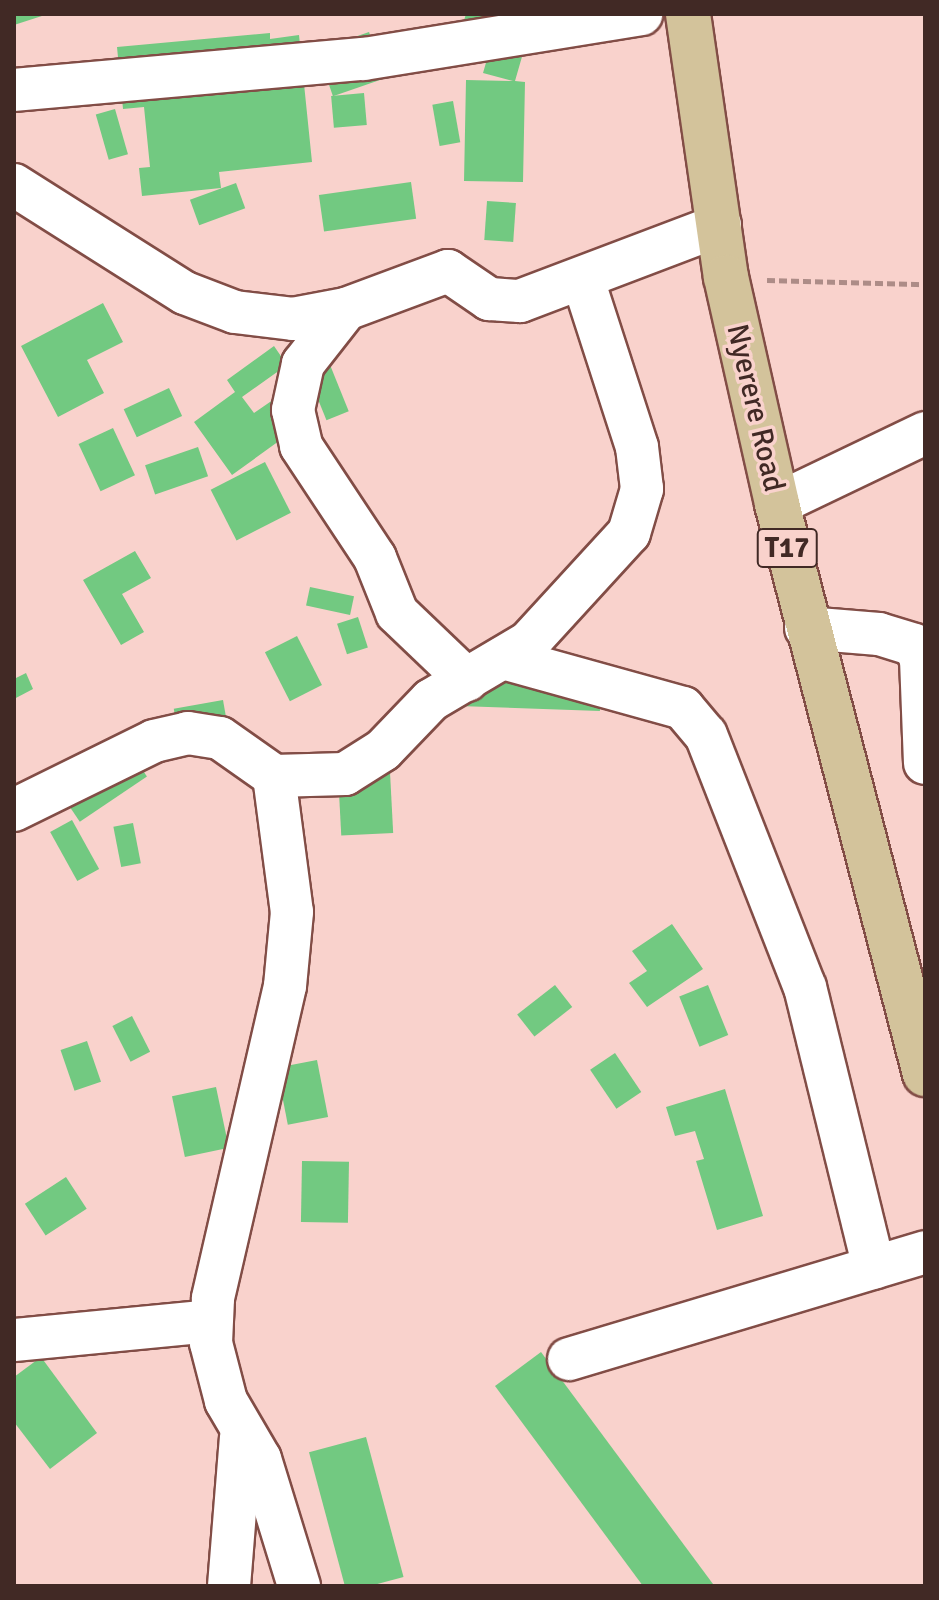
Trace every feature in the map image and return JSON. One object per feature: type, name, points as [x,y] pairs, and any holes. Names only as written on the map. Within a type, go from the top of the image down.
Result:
[{"type":"main road","name":"Nyerere Road","points":[[688,14],[726,277],[806,628],[925,1074]]},
{"type":"street","points":[[14,90],[364,59],[641,14]]},
{"type":"street","points":[[14,185],[141,270],[235,312],[293,319],[346,309],[448,271],[501,303],[583,280],[720,225]]},
{"type":"street","points":[[14,810],[154,741],[188,733],[220,738],[274,776],[345,774],[383,750],[431,700],[503,658],[581,592],[629,533],[642,489],[637,447],[583,280]]},
{"type":"street","points":[[346,309],[303,364],[293,410],[301,446],[375,558],[397,613],[467,680]]},
{"type":"street","points":[[777,504],[925,433]]},
{"type":"street","points":[[806,628],[879,634],[914,645],[921,659],[925,763]]},
{"type":"street","points":[[503,658],[683,708],[706,735],[805,987],[874,1268]]},
{"type":"street","points":[[274,776],[292,912],[285,986],[210,1321],[216,1374],[260,1459],[299,1586]]},
{"type":"street","points":[[569,1359],[925,1252]]},
{"type":"street","points":[[14,1340],[210,1321]]},
{"type":"street","points":[[229,1586],[241,1424]]},
{"type":"path","points":[[726,277],[925,284]]},
{"type":"building","points":[[14,14],[45,14],[45,15],[14,25]]},
{"type":"building","points":[[466,14],[534,15],[515,81],[525,82],[523,182],[464,181],[466,80],[513,81],[483,73],[492,42],[460,33]]},
{"type":"building","points":[[369,32],[385,78],[333,96],[317,50]]},
{"type":"building","points":[[270,33],[270,39],[299,35],[312,162],[219,172],[221,188],[142,196],[139,168],[150,167],[144,107],[123,109],[117,47]]},
{"type":"building","points":[[364,93],[367,125],[334,128],[331,96]]},
{"type":"building","points":[[453,101],[460,142],[440,146],[432,105]]},
{"type":"building","points":[[115,109],[128,154],[109,160],[96,115]]},
{"type":"building","points":[[411,182],[416,219],[324,232],[319,195]]},
{"type":"building","points":[[236,183],[245,208],[199,225],[190,200]]},
{"type":"building","points":[[487,201],[516,203],[513,242],[484,240]]},
{"type":"building","points":[[103,303],[123,342],[87,360],[104,393],[58,417],[21,346]]},
{"type":"building","points":[[274,346],[287,365],[242,397],[254,413],[283,393],[304,423],[232,475],[194,422],[235,392],[227,380]]},
{"type":"building","points":[[324,350],[349,411],[326,420],[302,359]]},
{"type":"building","points":[[169,388],[182,416],[137,437],[124,409]]},
{"type":"building","points":[[113,428],[135,475],[101,491],[79,444]]},
{"type":"building","points":[[198,447],[208,476],[155,495],[145,465]]},
{"type":"building","points":[[265,462],[291,513],[237,540],[211,490]]},
{"type":"building","points":[[135,551],[151,578],[122,594],[144,632],[121,645],[83,580]]},
{"type":"building","points":[[310,587],[354,596],[350,615],[306,606]]},
{"type":"building","points":[[358,617],[368,647],[347,654],[337,624]]},
{"type":"building","points":[[297,636],[322,685],[290,701],[265,652]]},
{"type":"building","points":[[26,673],[33,689],[14,699],[14,679]]},
{"type":"building","points":[[460,677],[601,682],[600,711],[459,706]]},
{"type":"building","points":[[223,700],[230,738],[181,747],[174,709]]},
{"type":"building","points":[[119,735],[147,776],[80,822],[52,780]]},
{"type":"building","points":[[389,753],[393,833],[341,836],[337,756]]},
{"type":"building","points":[[72,820],[99,869],[77,881],[50,832]]},
{"type":"building","points":[[133,823],[141,863],[121,867],[113,827]]},
{"type":"building","points":[[672,924],[703,969],[647,1007],[629,983],[647,971],[632,951]]},
{"type":"building","points":[[555,985],[572,1007],[534,1037],[517,1015]]},
{"type":"building","points":[[708,985],[728,1035],[699,1047],[679,997]]},
{"type":"building","points":[[132,1016],[150,1052],[131,1062],[112,1026]]},
{"type":"building","points":[[87,1041],[101,1082],[75,1091],[61,1050]]},
{"type":"building","points":[[615,1053],[641,1092],[616,1109],[590,1070]]},
{"type":"building","points":[[317,1060],[328,1117],[288,1125],[277,1068]]},
{"type":"building","points":[[216,1087],[229,1148],[185,1157],[172,1096]]},
{"type":"building","points":[[725,1089],[763,1216],[717,1230],[696,1161],[704,1159],[695,1131],[675,1136],[666,1107]]},
{"type":"building","points":[[302,1161],[349,1162],[348,1223],[301,1222]]},
{"type":"building","points":[[66,1177],[87,1209],[46,1236],[25,1204]]},
{"type":"building","points":[[541,1352],[713,1584],[711,1586],[643,1586],[495,1386]]},
{"type":"building","points":[[41,1357],[97,1433],[50,1469],[14,1422],[14,1377]]},
{"type":"building","points":[[366,1437],[404,1577],[370,1586],[345,1586],[309,1452]]}]
